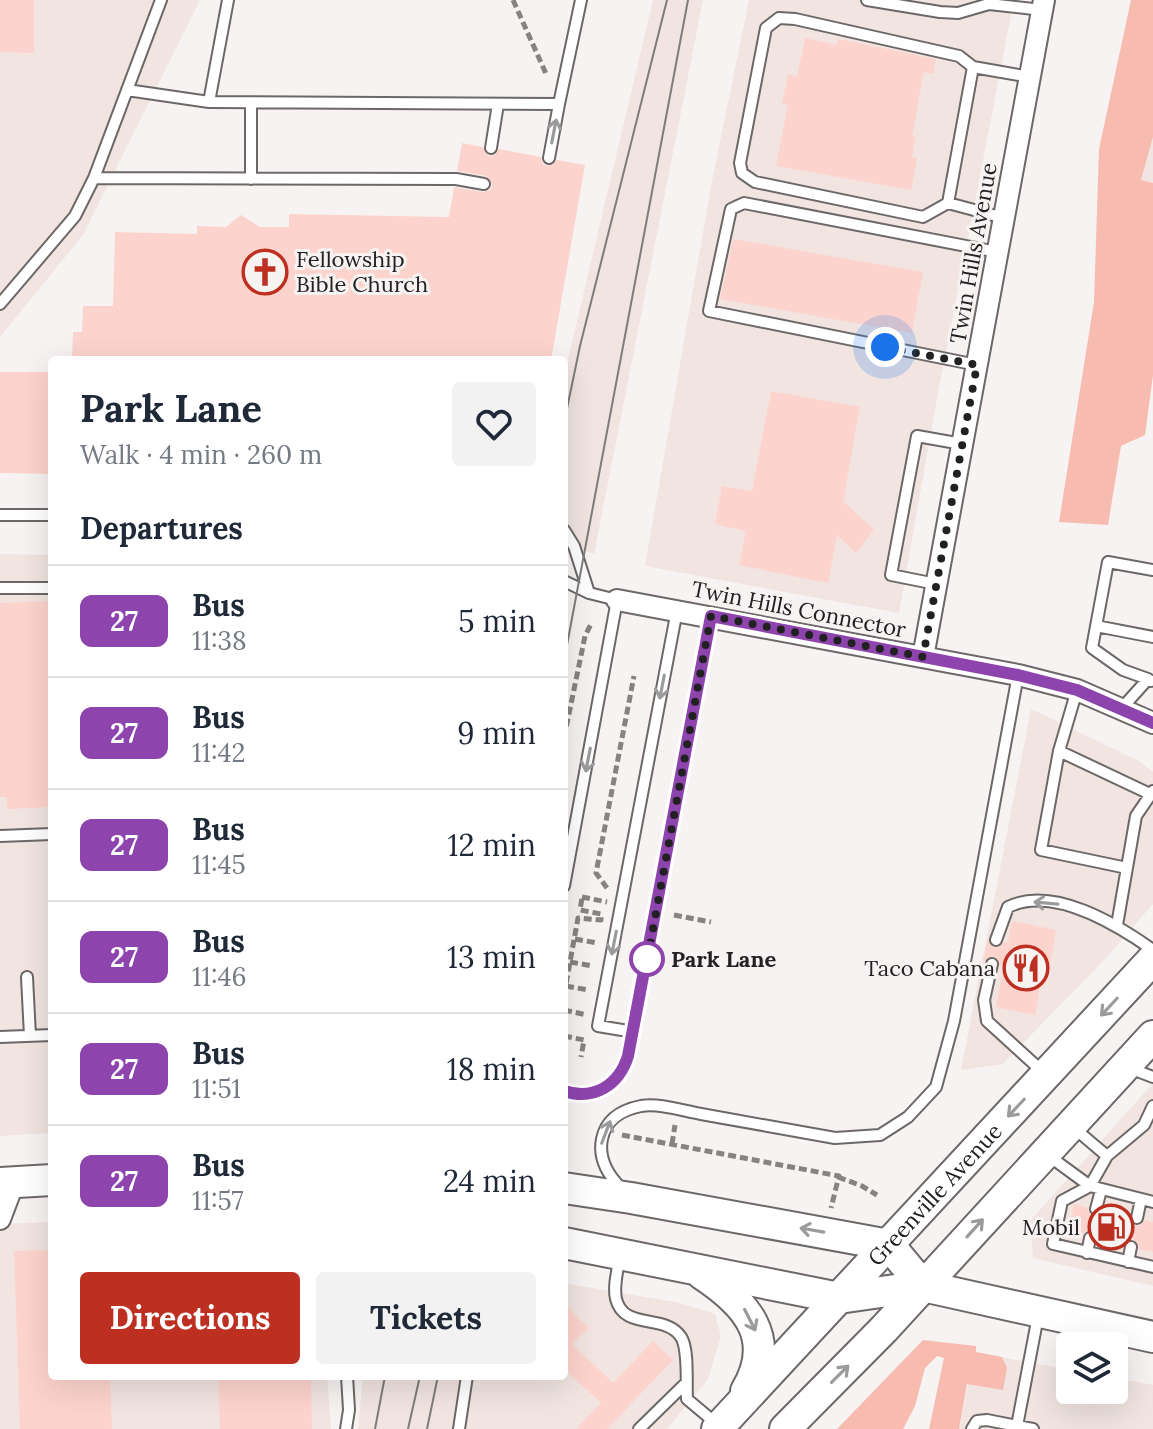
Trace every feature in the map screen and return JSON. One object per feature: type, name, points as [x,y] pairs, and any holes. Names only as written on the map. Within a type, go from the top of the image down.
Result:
[{"type":"main road","name":"Greenville Avenue","points":[[723,1422],[1153,959]]},
{"type":"main road","points":[[785,1429],[884,1329],[1153,1036]]},
{"type":"main road","points":[[7,1182],[48,1180]]},
{"type":"main road","points":[[568,1189],[889,1245],[923,1286]]},
{"type":"main road","points":[[568,1244],[839,1298],[923,1286],[1153,1337]]},
{"type":"main road","points":[[694,1269],[728,1291],[747,1311],[759,1339],[759,1360],[752,1381],[723,1422]]},
{"type":"street","name":"Twin Hills Avenue","points":[[923,657],[1043,5]]},
{"type":"street","name":"Twin Hills Connector","points":[[617,600],[1018,675],[1077,690],[1153,723]]},
{"type":"street","points":[[0,1219],[7,1182]]},
{"type":"lane","points":[[0,304],[75,216],[94,178],[161,0]]},
{"type":"lane","points":[[209,102],[228,0]]},
{"type":"lane","points":[[549,158],[581,0]]},
{"type":"lane","points":[[867,0],[958,13],[989,4],[1043,5]]},
{"type":"lane","points":[[1004,218],[948,203],[923,217],[755,182],[742,173],[740,163],[766,28],[779,18],[959,56],[973,67],[1030,77]]},
{"type":"lane","points":[[948,203],[973,67]]},
{"type":"lane","points":[[127,90],[209,102],[559,104]]},
{"type":"lane","points":[[251,103],[251,179]]},
{"type":"lane","points":[[491,148],[498,104]]},
{"type":"lane","points":[[94,178],[456,179],[484,184]]},
{"type":"lane","points":[[977,365],[709,311],[731,209],[744,203],[997,252]]},
{"type":"lane","points":[[936,584],[891,575],[917,436],[962,444]]},
{"type":"lane","points":[[0,515],[48,515]]},
{"type":"lane","points":[[568,536],[589,593]]},
{"type":"lane","points":[[1122,708],[1150,680],[1123,670],[1092,648],[1108,562],[1153,570]]},
{"type":"lane","points":[[568,583],[589,593],[617,600],[568,864]]},
{"type":"lane","points":[[0,588],[48,588]]},
{"type":"lane","points":[[634,1032],[598,1026],[677,610]]},
{"type":"lane","points":[[568,1092],[584,1095],[597,1092],[617,1079],[624,1068],[634,1032],[711,616]]},
{"type":"lane","points":[[1096,626],[1153,637]]},
{"type":"lane","points":[[631,1198],[610,1177],[600,1152],[602,1137],[610,1119],[624,1111],[644,1106],[675,1109],[835,1138],[856,1138],[880,1135],[908,1117],[936,1087],[954,1021],[1018,675]]},
{"type":"lane","points":[[1077,690],[1059,751],[1041,850],[1127,868]]},
{"type":"lane","points":[[1059,751],[1151,793],[1136,816],[1117,925]]},
{"type":"lane","points":[[0,836],[48,834]]},
{"type":"lane","points":[[996,940],[1008,907],[1021,901],[1070,905],[1117,925],[1153,950]]},
{"type":"lane","points":[[992,964],[984,1000],[987,1021],[1046,1075]]},
{"type":"lane","points":[[27,977],[30,1036]]},
{"type":"lane","points":[[0,1037],[48,1035]]},
{"type":"lane","points":[[1125,1066],[1153,1077]]},
{"type":"lane","points":[[1153,1106],[1148,1126],[1107,1156],[1090,1186],[1062,1201],[1053,1244],[1153,1267]]},
{"type":"lane","points":[[1070,1124],[1107,1156]]},
{"type":"lane","points":[[1045,1152],[1090,1186],[1153,1202]]},
{"type":"lane","points":[[1096,1209],[1101,1190]]},
{"type":"lane","points":[[1137,1218],[1141,1199]]},
{"type":"lane","points":[[1087,1253],[1090,1238]]},
{"type":"lane","points":[[1128,1262],[1131,1247]]},
{"type":"lane","points":[[620,1254],[615,1298],[622,1312],[632,1319],[670,1327],[681,1337],[685,1346],[687,1399],[723,1422]]},
{"type":"lane","points":[[1017,1426],[1039,1313]]},
{"type":"lane","points":[[346,1429],[349,1410],[347,1380]]},
{"type":"lane","points":[[459,1429],[466,1380]]},
{"type":"lane","points":[[639,1429],[686,1383]]},
{"type":"lane","points":[[972,1429],[977,1421],[987,1420],[1033,1429]]},
{"type":"path","points":[[513,0],[559,104]]},
{"type":"path","points":[[568,719],[585,636],[591,624]]},
{"type":"path","points":[[604,902],[607,887],[596,873],[634,676]]},
{"type":"path","points":[[568,973],[578,918],[601,920],[601,914],[580,910],[580,897],[595,900]]},
{"type":"path","points":[[674,915],[711,922]]},
{"type":"path","points":[[568,1037],[584,1040],[581,1057]]},
{"type":"path","points":[[613,1133],[838,1177],[877,1195]]},
{"type":"path","points":[[830,1209],[838,1177]]},
{"type":"shaded area","points":[[0,0],[200,0],[83,235],[0,337]]},
{"type":"shaded area","points":[[653,0],[703,0],[594,554],[568,544],[568,359]]},
{"type":"shaded area","points":[[749,0],[1014,0],[899,613],[645,566],[711,186]]},
{"type":"shaded area","points":[[1131,0],[1153,0],[1153,137],[1141,180],[1153,183],[1153,375],[1145,435],[1121,446],[1108,525],[1059,522],[1094,302],[1099,149]]},
{"type":"shaded area","points":[[1153,137],[1153,183],[1141,180]]},
{"type":"shaded area","points":[[0,554],[48,555],[48,1133],[0,1136]]},
{"type":"shaded area","points":[[1031,709],[1141,762],[1153,772],[1153,904],[1105,959],[1003,1064],[961,1070]]},
{"type":"shaded area","points":[[1153,1083],[1153,1286],[1033,1258],[1030,1221]]},
{"type":"shaded area","points":[[48,1222],[48,1380],[327,1380],[331,1429],[0,1429],[0,1224]]},
{"type":"shaded area","points":[[568,1284],[680,1303],[715,1314],[721,1336],[708,1379],[667,1429],[358,1429],[363,1380],[568,1380]]},
{"type":"shaded area","points":[[923,1340],[976,1346],[976,1352],[1002,1357],[1007,1368],[1003,1390],[967,1384],[959,1429],[929,1429],[944,1358],[937,1356],[925,1368],[915,1406],[903,1429],[837,1429]]},
{"type":"shaded area","points":[[975,1352],[1056,1367],[1056,1404],[1128,1404],[1128,1381],[1153,1385],[1153,1429],[959,1429]]},
{"type":"building","points":[[0,0],[34,0],[34,53],[0,52]]},
{"type":"building","points":[[805,38],[837,45],[838,39],[936,59],[933,74],[924,72],[912,136],[916,137],[912,157],[917,158],[911,190],[776,166],[788,105],[782,104],[788,74],[797,77]]},
{"type":"building","name":"Fellowship Bible Church","points":[[462,143],[483,147],[489,156],[495,155],[499,149],[541,157],[543,164],[548,166],[557,160],[585,165],[552,356],[72,356],[73,332],[82,332],[83,306],[113,306],[115,232],[197,234],[197,226],[226,227],[241,215],[260,227],[289,227],[289,214],[449,217],[454,187],[483,192],[490,190],[492,185],[486,176],[457,171]]},
{"type":"building","points":[[733,239],[923,272],[912,333],[720,299]]},
{"type":"building","points":[[0,372],[48,372],[48,474],[0,473]]},
{"type":"building","points":[[771,391],[860,407],[843,501],[874,530],[856,553],[837,535],[828,583],[739,565],[746,531],[715,524],[722,486],[752,491]]},
{"type":"building","points":[[48,601],[48,807],[7,809],[7,797],[0,797],[0,603]]},
{"type":"building","name":"Taco Cabana","points":[[1012,921],[1056,930],[1049,969],[1042,973],[1035,1015],[996,1007],[1004,965],[1000,965],[993,956],[983,962],[988,939],[994,948],[1008,943]]},
{"type":"building","name":"Mobil","points":[[1074,1204],[1088,1208],[1095,1217],[1104,1211],[1129,1217],[1135,1226],[1145,1220],[1153,1222],[1153,1252],[1139,1249],[1133,1239],[1123,1245],[1098,1240],[1092,1230],[1082,1236],[1068,1233]]},
{"type":"building","points":[[48,1250],[48,1380],[110,1380],[112,1429],[20,1429],[14,1251]]},
{"type":"building","points":[[568,1308],[589,1328],[572,1344],[613,1383],[653,1341],[673,1360],[607,1429],[576,1429],[601,1403],[568,1373]]},
{"type":"building","points":[[218,1380],[311,1380],[312,1429],[220,1429]]},
{"type":"tram line","points":[[568,404],[667,0]]},
{"type":"tram line","points":[[568,640],[688,0]]},
{"type":"tram line","points":[[375,1429],[384,1380]]},
{"type":"tram line","points":[[408,1429],[419,1380]]},
{"type":"tram line","points":[[427,1429],[437,1380]]},
{"type":"bus line","name":"27","points":[[568,1092],[584,1095],[608,1087],[617,1079],[628,1056],[711,616],[1018,675],[1077,690],[1153,723]]},
{"type":"place","name":"Fellowship Bible Church","points":[[265,272]]},
{"type":"place","name":"Park Lane","points":[[647,959]]},
{"type":"place","name":"Taco Cabana","points":[[1026,968]]},
{"type":"place","name":"Mobil","points":[[1111,1227]]},
{"type":"route","points":[[647,959],[645,972],[711,616],[923,657],[977,365],[885,347]]}]
